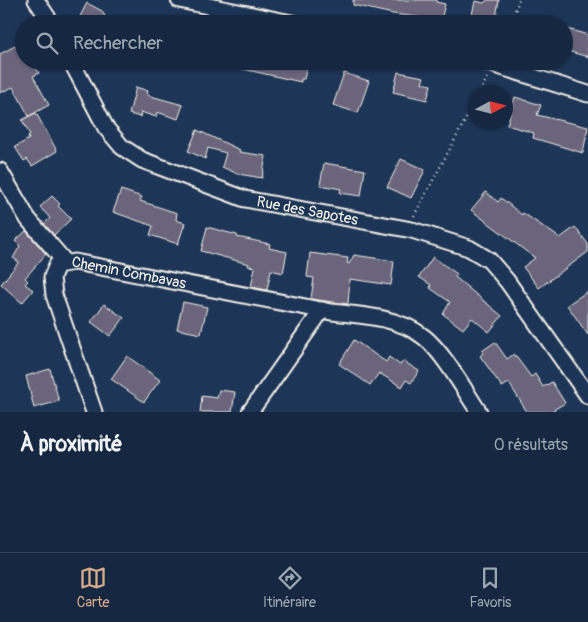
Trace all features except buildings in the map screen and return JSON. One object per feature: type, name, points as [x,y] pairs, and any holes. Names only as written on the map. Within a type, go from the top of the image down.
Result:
[{"type":"street","points":[[36,0],[47,15]]},
{"type":"street","points":[[179,0],[252,15]]},
{"type":"street","name":"Rue des Sapotes","points":[[76,70],[106,128],[122,146],[142,160],[245,199],[408,229],[469,248],[489,260],[507,281],[588,396]]},
{"type":"street","points":[[511,70],[588,94]]},
{"type":"street","points":[[2,182],[28,219],[65,262]]},
{"type":"street","name":"Chemin Combavas","points":[[94,412],[54,295],[52,276],[57,265],[65,262],[75,262],[322,310],[374,317],[402,326],[424,337],[479,412]]},
{"type":"street","points":[[250,412],[322,310]]},
{"type":"path","points":[[513,15],[519,0]]},
{"type":"path","points":[[408,229],[468,115]]}]
